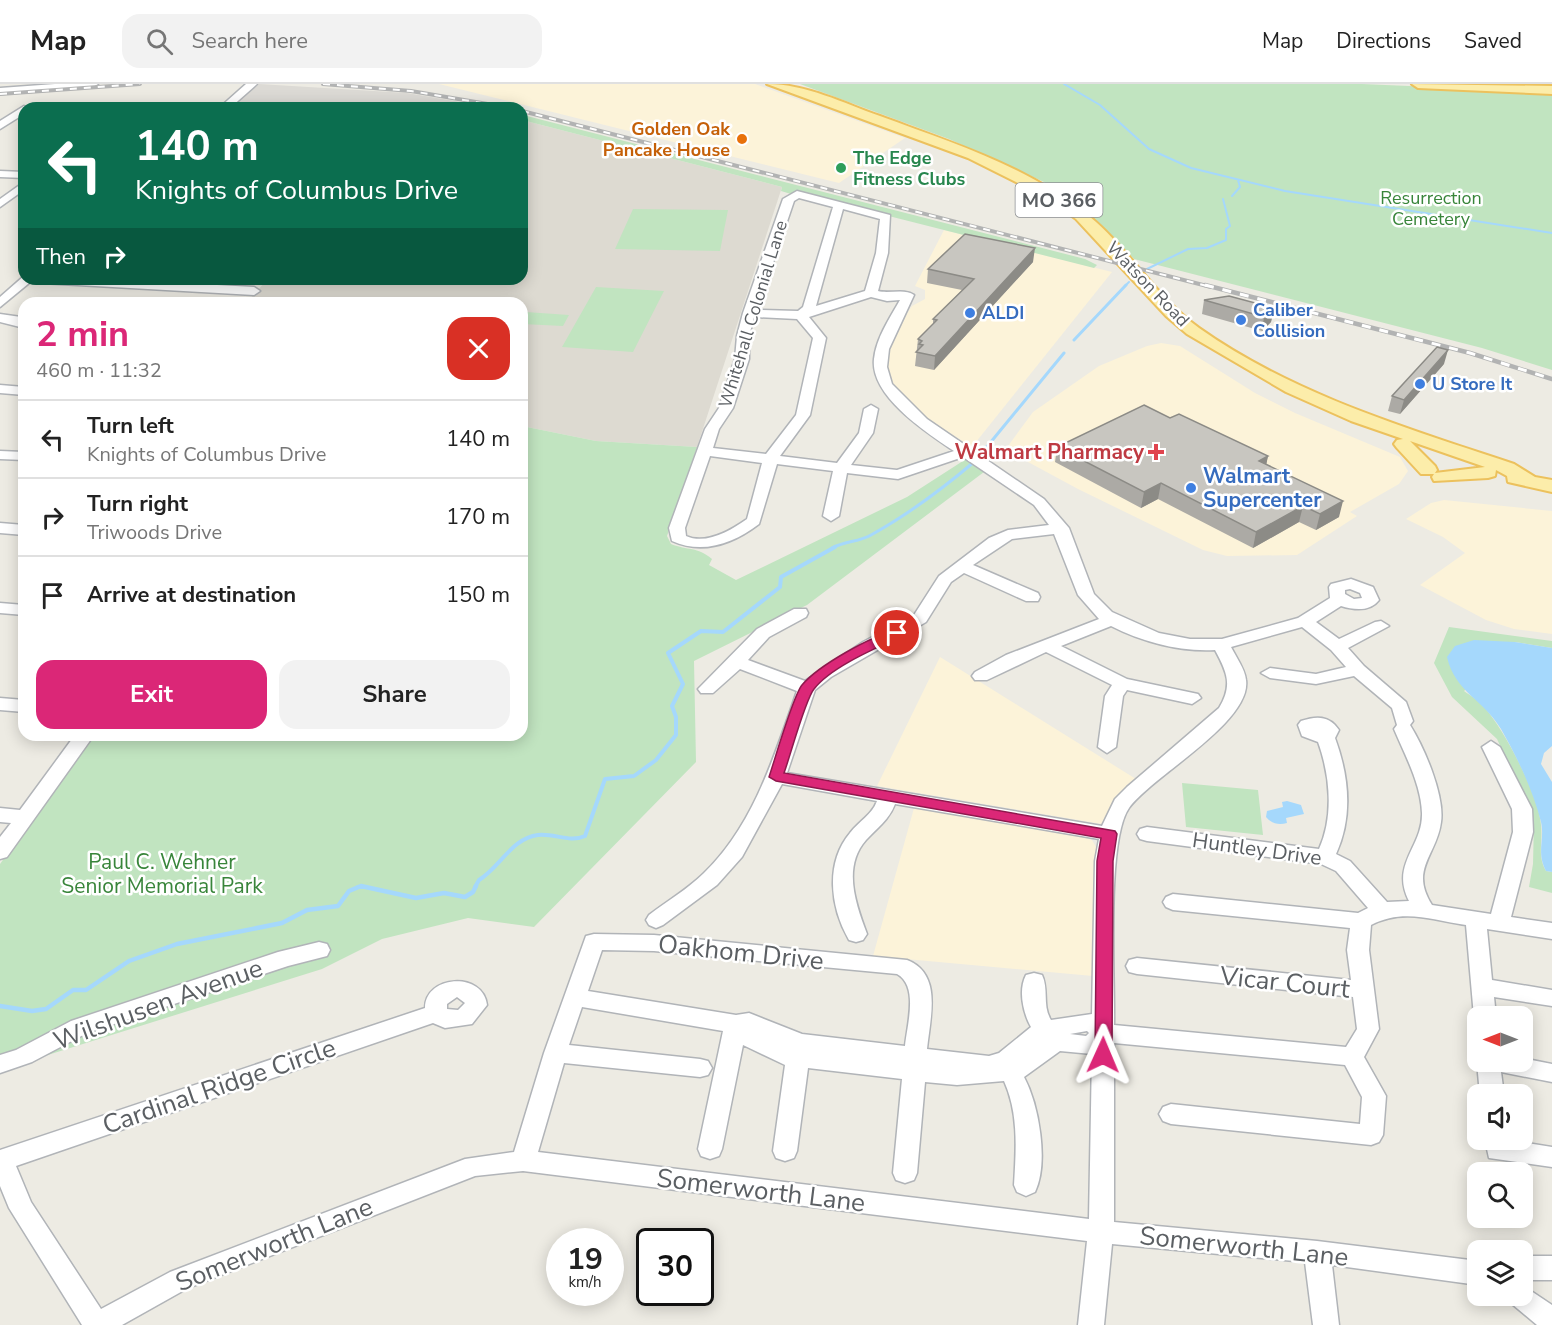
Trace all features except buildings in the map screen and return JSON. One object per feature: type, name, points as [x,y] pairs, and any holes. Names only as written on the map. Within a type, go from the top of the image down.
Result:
[{"type":"main road","name":"Watson Road","points":[[773,84],[814,96],[973,155],[1048,193],[1089,224],[1161,302],[1193,331],[1275,379],[1323,403],[1395,432],[1508,468],[1527,479]]},
{"type":"main road","name":"Watson Road","points":[[791,84],[814,96]]},
{"type":"main road","points":[[1418,84],[1552,90]]},
{"type":"main road","name":"Watson Road","points":[[1193,331],[1198,343],[1261,382],[1314,409],[1403,444],[1488,472],[1552,486]]},
{"type":"main road","points":[[1403,444],[1434,474],[1488,472]]},
{"type":"street","points":[[0,91],[93,84]]},
{"type":"street","points":[[231,102],[252,84]]},
{"type":"street","points":[[34,102],[44,95]]},
{"type":"street","points":[[0,126],[18,114]]},
{"type":"street","points":[[0,174],[18,175]]},
{"type":"street","points":[[0,204],[18,190]]},
{"type":"street","name":"Whitehall Colonial Lane","points":[[771,458],[754,521],[746,527],[702,545],[687,544],[678,538],[677,528],[712,429],[726,408],[742,359],[743,336],[749,313],[789,199],[797,194],[838,204]]},
{"type":"street","points":[[801,315],[809,309],[838,204],[886,217],[882,252],[871,293]]},
{"type":"street","points":[[0,303],[20,285]]},
{"type":"street","points":[[148,285],[254,291]]},
{"type":"street","points":[[248,297],[259,285]]},
{"type":"street","points":[[749,313],[801,315],[871,293],[887,297],[908,295],[882,350],[880,366],[883,381],[899,404],[1034,497],[1061,528],[1084,590],[1094,606],[1141,634],[1157,638],[1221,644],[1304,621],[1340,600]]},
{"type":"street","points":[[771,458],[803,415],[820,338],[801,315]]},
{"type":"street","points":[[0,318],[18,321]]},
{"type":"street","points":[[0,389],[18,390]]},
{"type":"street","points":[[831,516],[841,468],[866,432],[871,409]]},
{"type":"street","points":[[704,451],[898,476],[967,451]]},
{"type":"street","points":[[0,455],[18,456]]},
{"type":"street","points":[[0,528],[18,530]]},
{"type":"street","points":[[656,920],[710,880],[735,852],[776,777],[807,688],[825,673],[920,618],[945,579],[995,541],[1008,535],[1061,528]]},
{"type":"street","points":[[962,566],[1032,597]]},
{"type":"street","points":[[0,608],[18,610]]},
{"type":"street","points":[[707,689],[737,662],[763,633],[800,613]]},
{"type":"street","points":[[981,676],[1012,659],[1114,619]]},
{"type":"street","points":[[1304,621],[1337,646],[1358,670],[1400,706],[1404,725],[1427,789],[1432,815],[1429,831],[1413,864],[1413,889],[1425,910]]},
{"type":"street","points":[[1337,646],[1381,626]]},
{"type":"street","points":[[1091,1325],[1101,1232],[1105,861],[1109,834],[1121,805],[1143,782],[1233,705],[1238,683],[1221,644]]},
{"type":"street","points":[[1050,646],[1122,683],[1192,698]]},
{"type":"street","points":[[737,662],[807,688]]},
{"type":"street","points":[[1270,673],[1316,679],[1358,670]]},
{"type":"street","points":[[1107,747],[1114,696],[1122,683]]},
{"type":"street","points":[[0,704],[18,706]]},
{"type":"street","points":[[1325,736],[1331,751],[1337,786],[1333,842],[1325,857]]},
{"type":"street","points":[[0,852],[81,741]]},
{"type":"street","points":[[1491,747],[1522,809],[1523,832],[1501,912],[1501,925]]},
{"type":"street","points":[[776,777],[1109,834]]},
{"type":"street","points":[[856,934],[846,906],[841,877],[846,854],[857,837],[884,812],[888,795]]},
{"type":"street","points":[[0,815],[26,817]]},
{"type":"street","name":"Huntley Drive","points":[[1147,834],[1325,857],[1343,866],[1382,910]]},
{"type":"street","points":[[1173,902],[1361,921],[1382,910],[1399,907],[1501,925],[1552,931]]},
{"type":"street","name":"Vicar Court","points":[[1137,966],[1363,990],[1358,950],[1361,921]]},
{"type":"street","points":[[1476,921],[1484,1006]]},
{"type":"street","name":"Oakhom Drive","points":[[524,1161],[555,1053],[594,942],[654,943],[899,966],[911,970],[917,976],[921,989],[904,1173]]},
{"type":"street","name":"Wilshusen Avenue","points":[[0,1064],[24,1056],[79,1027],[286,958],[319,950]]},
{"type":"street","points":[[1034,981],[1035,1014],[1049,1036],[1090,1045],[1104,1033],[1352,1057]]},
{"type":"street","points":[[1483,987],[1552,998]]},
{"type":"street","points":[[1352,1057],[1368,1029],[1363,990]]},
{"type":"street","points":[[576,998],[736,1024],[749,1038],[766,1048],[914,1063],[957,1076],[1003,1069],[1049,1036]]},
{"type":"street","name":"Cardinal Ridge Circle","points":[[1,1161],[436,1013]]},
{"type":"street","points":[[710,1149],[736,1024]]},
{"type":"street","points":[[785,1151],[798,1051]]},
{"type":"street","points":[[555,1053],[700,1068]]},
{"type":"street","points":[[1171,1114],[1371,1135],[1374,1096],[1352,1057]]},
{"type":"street","points":[[1003,1069],[1019,1088],[1028,1116],[1026,1185]]},
{"type":"street","points":[[1533,1069],[1552,1073]]},
{"type":"street","points":[[1498,1150],[1552,1157]]},
{"type":"street","points":[[1,1161],[21,1208],[97,1325]]},
{"type":"street","name":"Somerworth Lane","points":[[97,1325],[179,1280],[474,1166],[524,1161],[1101,1232],[1317,1252],[1467,1271]]},
{"type":"street","points":[[1317,1252],[1326,1325]]},
{"type":"street","points":[[1533,1268],[1552,1268]]},
{"type":"street","points":[[1533,1306],[1551,1322]]},
{"type":"shaded area","points":[[259,84],[407,93],[460,102],[238,102]]},
{"type":"shaded area","points":[[439,84],[755,84],[905,138],[839,183],[528,106],[528,102],[512,102]]},
{"type":"shaded area","points":[[528,122],[782,187],[697,447],[596,441],[528,427],[528,297],[252,297],[262,285],[528,285]]},
{"type":"shaded area","points":[[944,230],[1112,272],[972,447],[912,409],[893,386],[887,373],[890,349],[908,312],[912,306],[925,299],[925,290],[915,286]]},
{"type":"shaded area","points":[[1161,343],[1180,346],[1255,393],[1295,413],[1400,457],[1408,471],[1399,484],[1350,512],[1357,516],[1297,555],[1227,556],[1203,550],[1078,489],[1015,455],[1008,446],[1033,412],[1099,366],[1147,346]]},
{"type":"shaded area","points":[[1444,500],[1552,511],[1552,634],[1514,629],[1486,620],[1420,585],[1465,553],[1443,537],[1406,519],[1431,503]]},
{"type":"shaded area","points":[[940,657],[1136,779],[1102,824],[877,786]]},
{"type":"shaded area","points":[[914,808],[1068,833],[1092,840],[1097,849],[1093,976],[873,956]]},
{"type":"green space","name":"Resurrection Cemetery","points":[[800,84],[1362,84],[1552,92],[1552,370],[1482,348],[1134,259],[1081,206],[1044,182],[949,139]]},
{"type":"green space","points":[[528,116],[1085,259],[1097,265],[1094,268],[794,192],[791,194],[781,191],[782,187],[528,122]]},
{"type":"green space","points":[[633,209],[728,210],[720,251],[615,249]]},
{"type":"green space","points":[[596,287],[664,291],[633,352],[562,347]]},
{"type":"green space","points":[[528,312],[569,315],[563,326],[528,324]]},
{"type":"green space","name":"Paul C. Wehner Senior Memorial Park","points":[[528,427],[596,441],[697,447],[667,536],[671,544],[697,550],[707,555],[712,559],[709,565],[736,580],[907,497],[966,459],[988,469],[807,605],[694,661],[696,762],[534,927],[468,918],[382,939],[322,969],[0,1070],[0,864],[89,741],[528,741]]},
{"type":"green space","points":[[1449,627],[1552,641],[1552,648],[1515,642],[1464,691],[1481,703],[1493,718],[1528,781],[1539,813],[1543,865],[1546,871],[1552,872],[1552,893],[1529,887],[1533,864],[1534,820],[1497,739],[1452,697],[1434,663]]},
{"type":"green space","points":[[1182,783],[1258,790],[1263,835],[1186,827]]},
{"type":"water","points":[[1474,640],[1515,642],[1552,648],[1552,746],[1544,753],[1541,764],[1552,782],[1552,872],[1546,871],[1543,864],[1541,822],[1519,762],[1494,719],[1456,679],[1451,669],[1447,657],[1455,646]]},
{"type":"water","points":[[1282,802],[1301,805],[1304,814],[1286,818],[1287,823],[1281,824],[1273,823],[1266,817],[1267,811],[1283,807]]},
{"type":"waterway","points":[[1064,84],[1100,105],[1149,149],[1191,168],[1285,191],[1552,233]]},
{"type":"waterway","points":[[1232,196],[1240,187],[1238,180]]},
{"type":"waterway","points":[[1147,269],[1188,249],[1207,248],[1226,240],[1226,229],[1230,226],[1223,199]]},
{"type":"waterway","points":[[1126,285],[1129,282]]},
{"type":"waterway","points":[[1074,340],[1126,285]]},
{"type":"waterway","points":[[981,454],[1064,353]]},
{"type":"waterway","points":[[832,548],[866,537],[885,527],[924,501],[974,462]]},
{"type":"waterway","points":[[475,887],[479,880],[513,847],[529,837],[544,835],[574,839],[585,836],[605,779],[634,776],[656,760],[676,735],[676,717],[672,706],[683,684],[668,653],[701,631],[723,632],[780,587],[781,577],[835,547]]},
{"type":"waterway","points":[[366,887],[416,898],[444,893],[465,897],[473,892],[476,886]]},
{"type":"waterway","points":[[0,1006],[32,1011],[46,1009],[73,990],[86,990],[129,961],[177,944],[282,923],[307,910],[338,906],[349,891],[359,887]]},
{"type":"waterway","points":[[359,887],[366,887]]},
{"type":"waterway","points":[[359,887],[366,887]]},
{"type":"railway","points":[[0,94],[140,84]]},
{"type":"railway","points":[[323,84],[411,91],[476,102]]},
{"type":"railway","points":[[528,113],[1211,287]]},
{"type":"railway","points":[[1205,285],[1470,353],[1552,379]]},
{"type":"place","name":"Golden Oak Pancake House","points":[[742,139]]},
{"type":"place","name":"The Edge Fitness Clubs","points":[[841,168]]},
{"type":"place","name":"ALDI","points":[[970,313]]},
{"type":"place","name":"Caliber Collision","points":[[1241,320]]},
{"type":"place","name":"U Store It","points":[[1420,384]]},
{"type":"place","name":"Walmart Pharmacy","points":[[1156,452]]},
{"type":"place","name":"Walmart Supercenter","points":[[1191,488]]},
{"type":"route","points":[[897,633],[869,646],[825,673],[807,688],[776,777],[1109,834],[1105,861],[1103,1055]]}]
